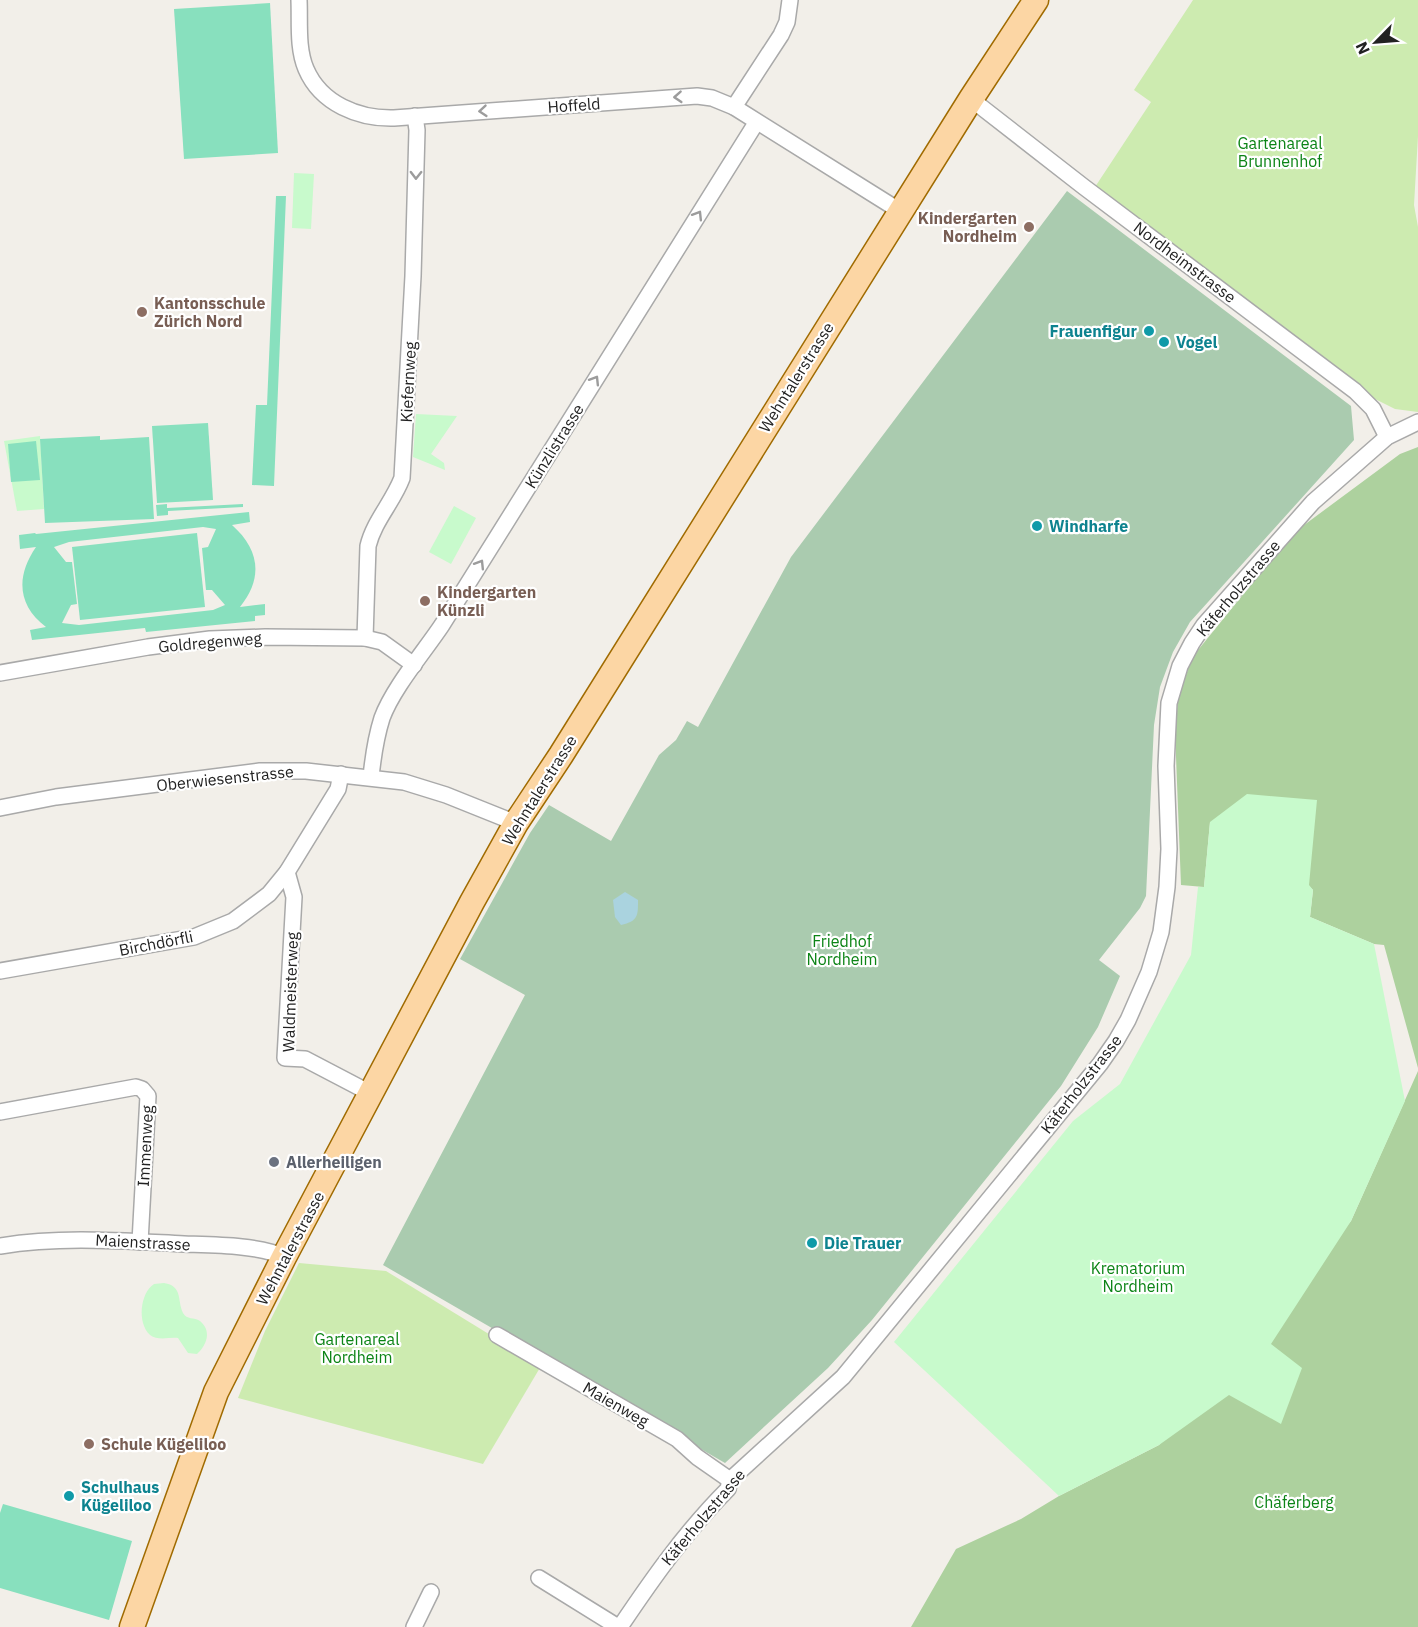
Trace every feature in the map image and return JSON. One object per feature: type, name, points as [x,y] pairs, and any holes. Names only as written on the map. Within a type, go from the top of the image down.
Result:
[{"type":"main road","name":"Wehntalerstrasse","points":[[132,1627],[216,1392],[370,1093],[516,823],[567,746],[900,211],[1036,0]]},
{"type":"street","name":"Hoffeld","points":[[299,0],[302,53],[306,69],[315,84],[344,108],[360,116],[376,119],[697,96],[712,98],[734,107],[756,123],[900,211]]},
{"type":"street","points":[[734,107],[788,22],[790,0]]},
{"type":"street","name":"Nordheimstrasse","points":[[971,99],[1354,391],[1373,409],[1387,437]]},
{"type":"street","name":"Kiefernweg","points":[[365,638],[368,546],[371,533],[393,499],[402,478],[413,276],[417,130],[415,116]]},
{"type":"street","name":"Künzlistrasse","points":[[372,777],[374,752],[383,716],[756,123]]},
{"type":"street","name":"Käferholzstrasse","points":[[619,1627],[685,1535],[728,1489],[730,1480],[843,1377],[1064,1108],[1116,1041],[1144,985],[1161,932],[1167,887],[1166,766],[1170,703],[1180,666],[1204,625],[1287,530],[1328,489],[1387,437],[1418,422]]},
{"type":"street","name":"Goldregenweg","points":[[0,673],[148,647],[210,639],[265,637],[365,638],[382,642],[414,665]]},
{"type":"street","name":"Oberwiesenstrasse","points":[[0,808],[56,797],[260,771],[306,771],[404,782],[446,795],[516,823]]},
{"type":"street","name":"Birchdörfli","points":[[0,971],[194,937],[233,921],[269,894],[287,872],[338,789],[341,774]]},
{"type":"street","name":"Waldmeisterweg","points":[[287,872],[294,897],[285,1058],[305,1059],[370,1093]]},
{"type":"street","name":"Immenweg","points":[[0,1112],[136,1087],[142,1089],[148,1096],[140,1242]]},
{"type":"street","name":"Maienstrasse","points":[[0,1246],[74,1239],[105,1239],[214,1245],[273,1252],[284,1257]]},
{"type":"street","name":"Maienweg","points":[[497,1335],[676,1439],[730,1480]]},
{"type":"street","points":[[539,1578],[619,1627]]},
{"type":"street","points":[[414,1627],[431,1592]]},
{"type":"green space","name":"Gartenareal Brunnenhof","points":[[1193,0],[1418,0],[1418,136],[1414,205],[1418,227],[1418,412],[1395,409],[1373,398],[1095,187],[1151,102],[1134,90]]},
{"type":"green space","points":[[270,3],[278,153],[184,159],[174,9]]},
{"type":"green space","points":[[294,173],[314,174],[311,229],[292,228]]},
{"type":"green space","name":"Friedhof Nordheim","points":[[1067,191],[1351,406],[1354,440],[1190,622],[1173,652],[1160,687],[1154,725],[1146,896],[1140,908],[1099,960],[1120,976],[1098,1027],[1061,1086],[872,1320],[828,1368],[725,1463],[383,1265],[525,995],[460,959],[530,833],[549,805],[611,841],[659,755],[676,740],[687,721],[698,727],[791,557]]},
{"type":"green space","points":[[276,196],[286,196],[274,486],[252,485],[256,405],[267,405]]},
{"type":"green space","points":[[416,414],[457,416],[431,454],[444,463],[445,470],[413,457]]},
{"type":"green space","points":[[208,423],[213,500],[157,503],[152,426]]},
{"type":"green space","points":[[40,436],[44,509],[17,511],[4,441]]},
{"type":"green space","points":[[100,436],[100,440],[149,437],[154,519],[45,523],[40,439]]},
{"type":"green space","points":[[36,441],[40,480],[11,482],[8,444]]},
{"type":"green space","points":[[1418,447],[1418,1068],[1384,945],[1374,944],[1310,917],[1313,890],[1309,886],[1210,822],[1204,887],[1181,885],[1175,731],[1179,691],[1194,655],[1292,534],[1400,454]]},
{"type":"green space","points":[[167,504],[167,508],[243,504],[243,507],[168,511],[168,515],[157,516],[156,505]]},
{"type":"green space","points":[[454,506],[476,518],[451,564],[429,552]]},
{"type":"green space","points":[[249,512],[250,522],[232,525],[248,544],[255,564],[253,585],[240,607],[265,604],[265,615],[255,616],[255,621],[146,632],[145,628],[32,640],[30,630],[46,627],[29,609],[23,590],[25,569],[36,547],[20,549],[19,535]],"holes":[[[203,527],[216,529],[208,547],[202,548],[206,590],[212,590],[225,605],[213,610],[79,625],[62,623],[71,605],[77,604],[72,562],[66,562],[54,547],[69,542]]]},
{"type":"green space","points":[[197,533],[205,607],[80,620],[72,547]]},
{"type":"green space","name":"Krematorium Nordheim","points":[[1247,794],[1317,800],[1309,885],[1313,890],[1310,917],[1374,944],[1405,1101],[1351,1221],[1271,1344],[1302,1368],[1281,1424],[1229,1395],[1159,1445],[1059,1496],[894,1342],[1073,1121],[1120,1084],[1191,955],[1198,887],[1204,887],[1210,822]]},
{"type":"green space","name":"Chäferberg","points":[[1418,1071],[1418,1627],[911,1627],[956,1549],[1021,1519],[1059,1496],[1159,1445],[1351,1221]]},
{"type":"green space","name":"Gartenareal Nordheim","points":[[299,1263],[386,1271],[541,1366],[483,1464],[238,1398],[265,1331]]},
{"type":"green space","points":[[164,1283],[177,1290],[183,1313],[189,1318],[200,1321],[206,1329],[206,1342],[197,1354],[188,1353],[178,1338],[156,1338],[146,1330],[142,1316],[143,1301],[149,1288],[154,1284]]},
{"type":"green space","points":[[3,1504],[132,1541],[109,1620],[0,1588],[0,1513]]},
{"type":"water","points":[[625,892],[638,900],[638,910],[634,920],[621,925],[615,917],[613,900]]},
{"type":"place","name":"Kindergarten Nordheim","points":[[1029,227]]},
{"type":"place","name":"Kantonsschule Zürich Nord","points":[[142,312]]},
{"type":"place","name":"Frauenfigur","points":[[1149,331]]},
{"type":"place","name":"Vogel","points":[[1164,342]]},
{"type":"place","name":"Windharfe","points":[[1037,526]]},
{"type":"place","name":"Kindergarten Künzli","points":[[425,601]]},
{"type":"place","name":"Allerheiligen","points":[[274,1162]]},
{"type":"place","name":"Die Trauer","points":[[812,1243]]},
{"type":"place","name":"Schule Kügeliloo","points":[[89,1444]]},
{"type":"place","name":"Schulhaus Kügeliloo","points":[[69,1496]]}]
